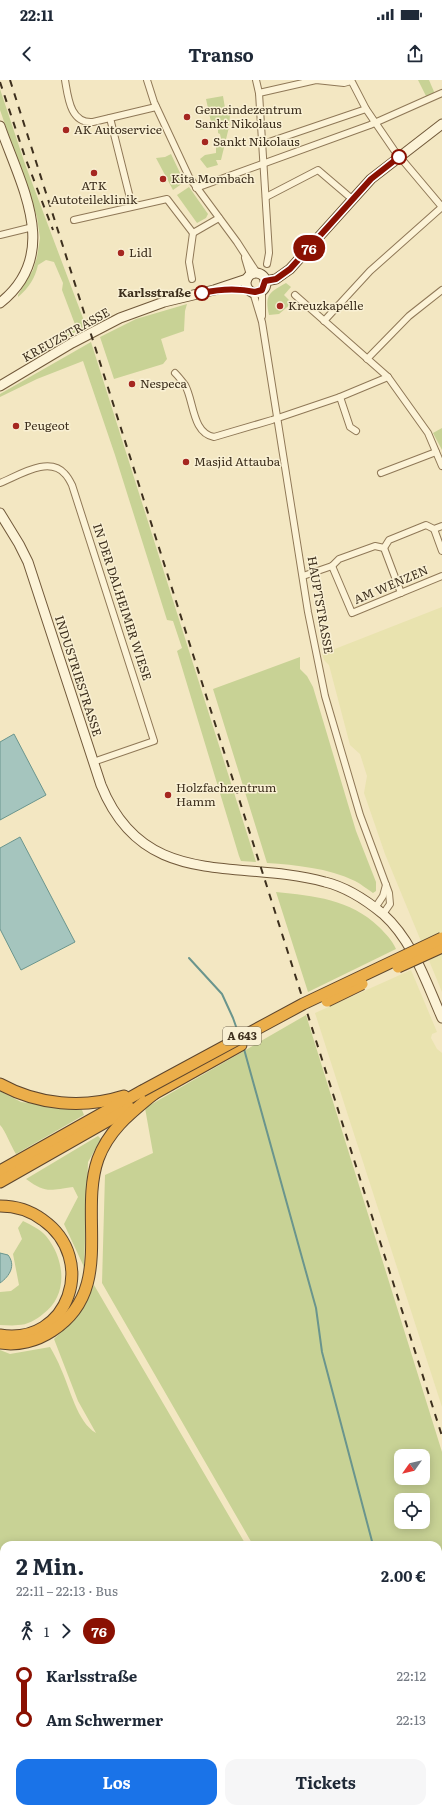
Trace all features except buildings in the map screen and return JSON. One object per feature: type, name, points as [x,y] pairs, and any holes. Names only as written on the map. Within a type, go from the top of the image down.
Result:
[{"type":"highway","name":"A 643","points":[[0,1171],[142,1091],[303,1004],[442,938]]},
{"type":"highway","name":"A 643","points":[[0,1182],[156,1093],[301,1014],[442,947]]},
{"type":"highway","points":[[0,1084],[36,1099],[67,1104],[97,1102],[142,1091]]},
{"type":"highway","points":[[0,1343],[11,1344],[26,1342],[47,1334],[66,1320],[78,1304],[86,1288],[91,1267],[93,1185],[98,1159],[105,1143],[116,1128],[156,1093]]},
{"type":"highway","points":[[0,1206],[20,1208],[34,1214],[46,1222],[65,1244],[69,1253],[73,1272],[67,1300],[63,1308],[50,1322],[34,1332],[25,1335],[0,1335]]},
{"type":"street","points":[[65,80],[71,109],[76,117],[83,122],[93,122],[156,107]]},
{"type":"street","name":"HAUPTSTRASSE","points":[[147,80],[156,107],[184,169],[244,254],[251,276],[246,285],[257,288]]},
{"type":"street","points":[[256,80],[259,93],[263,144],[269,252],[268,264]]},
{"type":"street","points":[[259,93],[316,80],[344,83],[351,81],[366,109],[399,157],[442,207],[370,271],[324,321]]},
{"type":"street","points":[[196,188],[200,185],[264,164],[375,123],[442,93]]},
{"type":"street","points":[[263,144],[366,109]]},
{"type":"street","points":[[110,118],[132,206]]},
{"type":"street","name":"KREUZSTRASSE","points":[[214,290],[257,288],[276,279],[290,269],[371,179],[442,124]]},
{"type":"street","points":[[0,126],[21,185],[33,227],[32,254],[26,273],[18,285],[0,303]]},
{"type":"street","points":[[266,197],[318,170],[352,199]]},
{"type":"street","points":[[74,220],[167,199],[193,233],[189,267],[192,279]]},
{"type":"street","points":[[193,233],[219,218]]},
{"type":"street","points":[[0,235],[33,227]]},
{"type":"street","name":"HAUPTSTRASSE","points":[[251,276],[261,275],[257,288],[316,656],[334,728],[360,815],[391,900],[389,907],[383,914]]},
{"type":"street","name":"KREUZSTRASSE","points":[[0,386],[72,343],[120,318],[164,302],[214,290],[251,276]]},
{"type":"street","points":[[367,359],[409,316],[442,290]]},
{"type":"street","points":[[294,295],[388,377],[428,433],[442,466]]},
{"type":"street","points":[[175,373],[185,386],[198,425],[208,436],[218,437],[340,397],[388,377]]},
{"type":"street","points":[[340,397],[350,427],[356,431]]},
{"type":"street","points":[[381,473],[436,452]]},
{"type":"street","name":"IN DER DALHEIMER WIESE","points":[[1,484],[32,469],[52,466],[64,473],[72,485],[147,715],[154,741],[93,762]]},
{"type":"street","name":"INDUSTRIESTRASSE","points":[[0,513],[19,544],[30,569],[93,762],[105,794],[114,811],[126,827],[140,840],[165,856],[189,864],[298,877],[326,882],[356,895],[383,914],[401,934],[414,955],[442,1018]]},
{"type":"street","points":[[384,548],[389,540],[426,525],[434,529],[442,551]]},
{"type":"street","points":[[434,529],[442,526]]},
{"type":"street","points":[[303,576],[332,566],[339,558],[375,546],[384,548]]},
{"type":"street","points":[[384,548],[401,593]]},
{"type":"street","name":"AM WENZEN","points":[[332,566],[352,613],[442,576]]},
{"type":"street","points":[[375,908],[383,896],[386,884]]},
{"type":"shaded area","points":[[442,607],[442,992],[385,854],[364,793],[367,776],[360,754],[350,745],[329,665],[324,660],[322,654]]},
{"type":"shaded area","points":[[411,970],[437,1032],[432,1034],[431,1038],[437,1049],[442,1053],[442,1407],[315,1013]]},
{"type":"green space","points":[[418,80],[429,80],[435,94],[427,98]]},
{"type":"green space","points":[[0,89],[25,164],[86,326],[58,342],[56,340],[76,327],[62,290],[63,283],[54,262],[46,260],[38,265],[31,282],[18,297],[33,270],[40,238],[37,217],[0,110]]},
{"type":"green space","points":[[223,96],[226,114],[230,114],[229,127],[221,160],[216,160],[218,165],[207,168],[200,159],[205,155],[216,153],[216,147],[222,144],[220,134],[218,133],[218,129],[211,128],[200,130],[198,125],[211,122],[206,99]]},
{"type":"green space","points":[[171,154],[181,175],[183,183],[173,190],[156,158],[165,157]]},
{"type":"green space","points":[[189,187],[208,214],[206,218],[197,223],[177,195]]},
{"type":"green space","points":[[286,283],[291,287],[284,295],[292,303],[279,314],[269,315],[267,303],[269,295],[275,289]]},
{"type":"green space","points":[[187,304],[185,311],[184,331],[161,339],[167,359],[163,364],[114,379],[100,337],[136,319]]},
{"type":"green space","points":[[91,342],[256,862],[241,861],[239,856],[177,651],[182,648],[173,621],[167,620],[115,455],[83,361],[37,379],[0,397],[0,394]]},
{"type":"green space","points":[[442,428],[442,450],[433,433]]},
{"type":"green space","points":[[300,657],[300,669],[307,676],[313,687],[356,831],[376,882],[376,891],[373,893],[355,881],[334,873],[300,866],[267,863],[213,689]]},
{"type":"green space","points":[[276,892],[318,897],[331,900],[356,910],[379,927],[391,940],[396,949],[308,992]]},
{"type":"green space","points":[[306,1015],[442,1452],[442,1541],[251,1541],[102,1283],[105,1175],[153,1153],[145,1108]]},
{"type":"green space","points":[[0,1091],[21,1102],[82,1110],[84,1115],[16,1154],[0,1125]]},
{"type":"green space","points":[[98,1136],[101,1139],[88,1162],[84,1267],[64,1224],[78,1197],[73,1187],[48,1190],[33,1184],[26,1179]]},
{"type":"green space","points":[[23,1221],[41,1231],[52,1245],[60,1266],[60,1287],[57,1297],[51,1306],[37,1318],[21,1325],[0,1325],[0,1292],[11,1291],[19,1285],[13,1254],[22,1239],[18,1228]]},
{"type":"green space","points":[[94,1285],[244,1541],[0,1541],[0,1350],[10,1354],[50,1347],[59,1363],[79,1413],[89,1428],[96,1433],[78,1401],[54,1339],[79,1314]]},
{"type":"water","points":[[14,734],[46,795],[0,820],[0,742]]},
{"type":"water","points":[[20,837],[75,942],[21,970],[0,929],[0,848]]},
{"type":"water","points":[[0,1253],[8,1255],[12,1266],[7,1277],[0,1283]]},
{"type":"waterway","points":[[189,958],[222,994],[239,1035]]},
{"type":"waterway","points":[[244,1049],[316,1308],[322,1352],[372,1541]]},
{"type":"railway","points":[[10,80],[442,1436]]},
{"type":"railway","points":[[0,82],[25,157],[53,230]]},
{"type":"bus line","name":"76","points":[[202,293],[214,290],[238,288],[253,292],[260,292],[265,286],[265,281],[276,279],[290,269],[371,179],[399,157]]},
{"type":"place","name":"Gemeindezentrum Sankt Nikolaus","points":[[187,117]]},
{"type":"place","name":"AK Autoservice","points":[[66,130]]},
{"type":"place","name":"Sankt Nikolaus","points":[[205,142]]},
{"type":"place","name":"ATK Autoteileklinik","points":[[94,173]]},
{"type":"place","name":"Kita Mombach","points":[[163,179]]},
{"type":"place","name":"Lidl","points":[[121,253]]},
{"type":"place","name":"Karlsstraße","points":[[202,293]]},
{"type":"place","name":"Kreuzkapelle","points":[[280,306]]},
{"type":"place","name":"Nespeca","points":[[132,384]]},
{"type":"place","name":"Peugeot","points":[[16,426]]},
{"type":"place","name":"Masjid Attauba","points":[[186,462]]},
{"type":"place","name":"Holzfachzentrum Hamm","points":[[168,795]]}]
